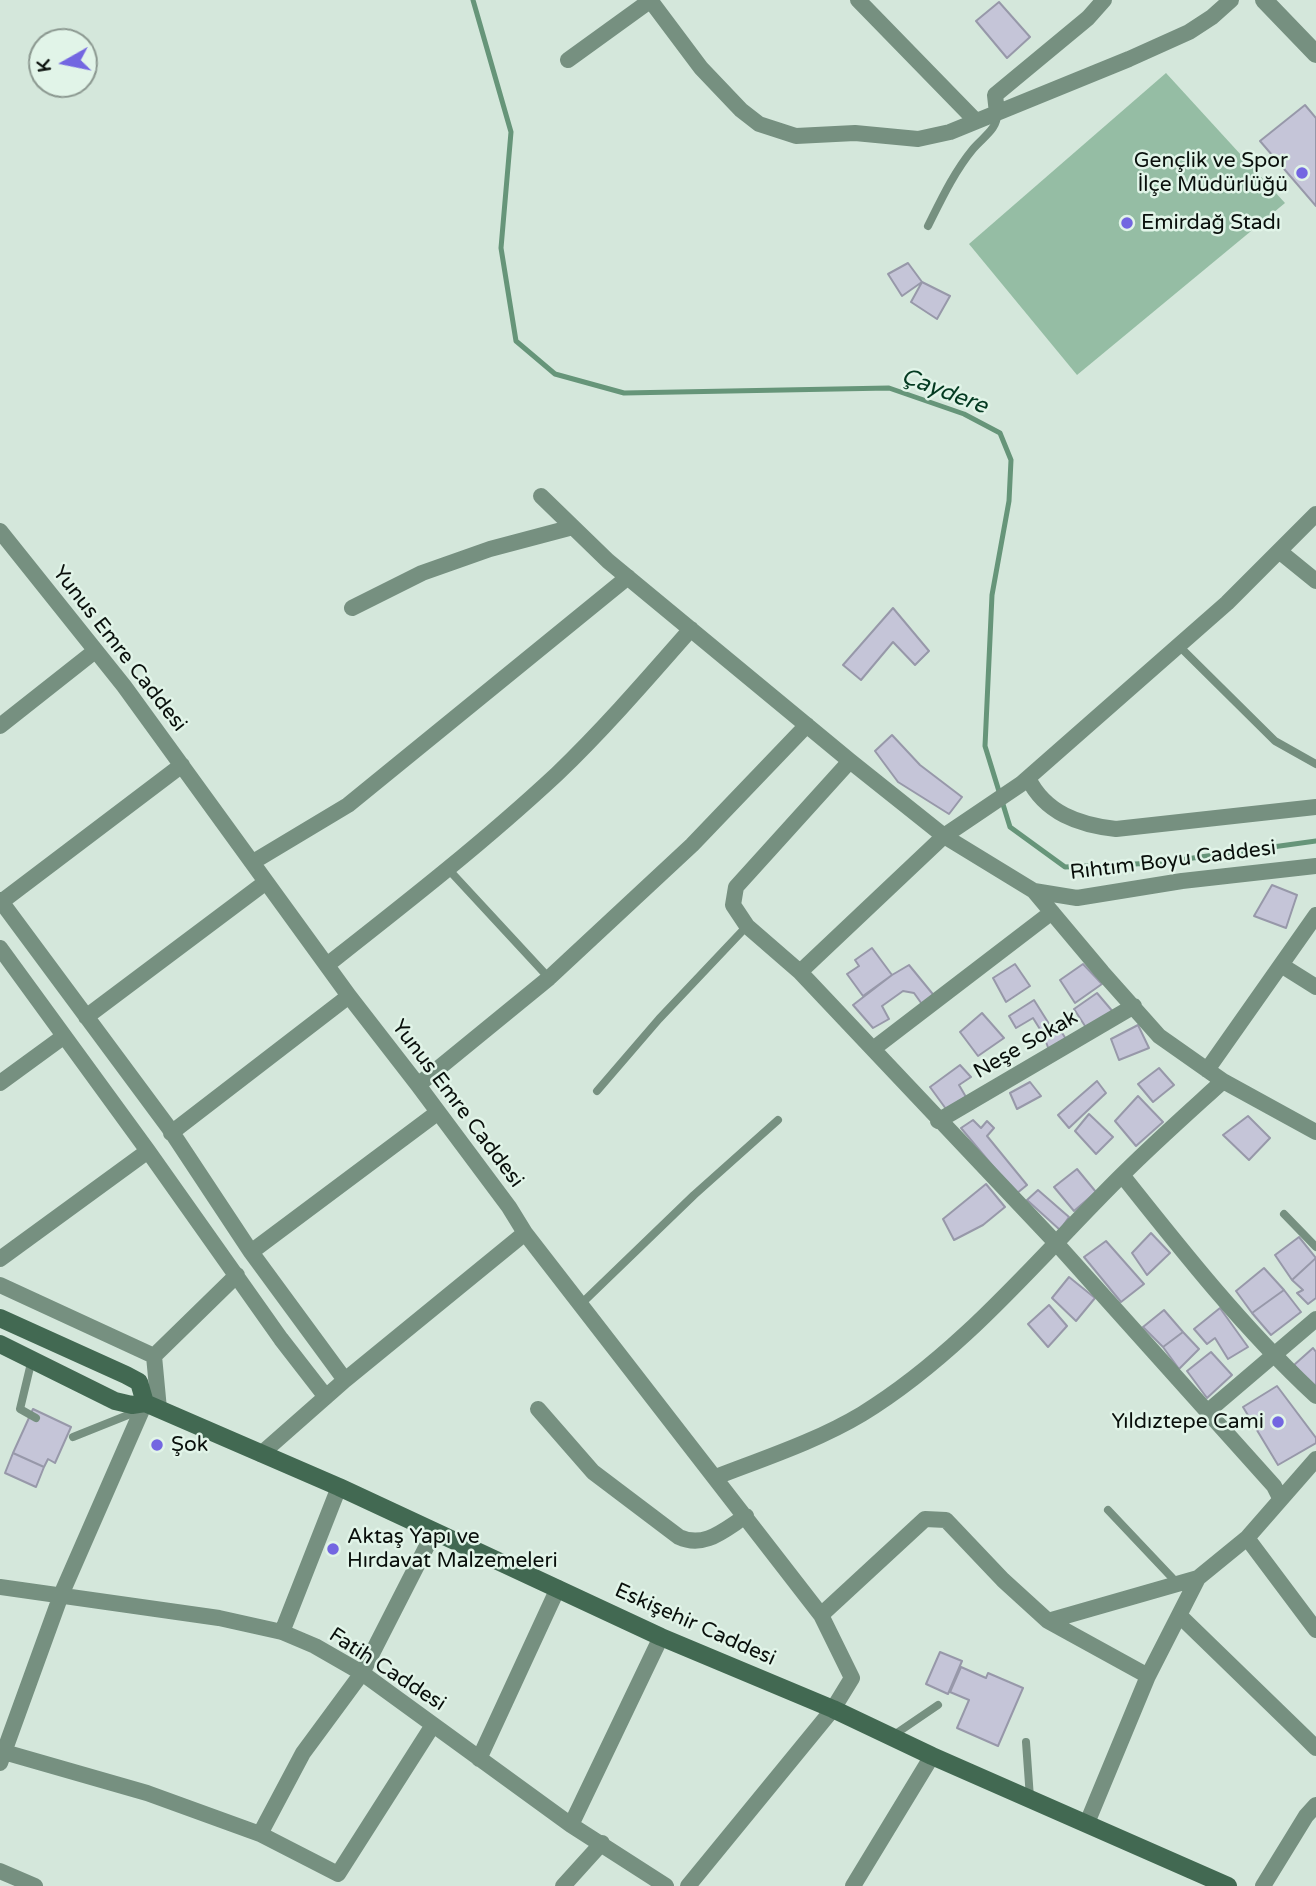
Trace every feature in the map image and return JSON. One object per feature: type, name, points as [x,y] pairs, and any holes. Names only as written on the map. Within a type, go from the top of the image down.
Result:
[{"type":"main road","points":[[0,1318],[139,1382],[152,1406]]},
{"type":"main road","name":"Eskişehir Caddesi","points":[[0,1344],[115,1401],[152,1406],[339,1487],[661,1637],[833,1709],[932,1756],[1228,1886]]},
{"type":"street","points":[[568,60],[651,0],[701,68],[741,110],[770,129],[783,134],[809,137],[855,133],[918,139],[940,136],[975,120],[1033,100],[1189,32],[1231,0]]},
{"type":"street","points":[[858,0],[975,120]]},
{"type":"street","points":[[997,113],[995,95],[1088,18],[1104,0]]},
{"type":"street","points":[[1264,0],[1316,54]]},
{"type":"street","points":[[541,496],[607,561],[850,761],[944,835],[1034,891],[1159,1036],[1223,1081],[1316,1132]]},
{"type":"street","points":[[800,972],[944,835],[983,812],[1025,781],[1227,603],[1316,514]]},
{"type":"street","points":[[352,608],[422,573],[490,549],[573,527]]},
{"type":"street","name":"Yunus Emre Caddesi","points":[[3,542],[95,651],[182,765],[349,996],[526,1233],[821,1615],[852,1678],[833,1709]]},
{"type":"street","points":[[1279,551],[1316,581]]},
{"type":"street","points":[[253,862],[348,806],[628,577]]},
{"type":"street","points":[[327,965],[449,870],[558,772],[691,629]]},
{"type":"street","points":[[0,726],[95,651]]},
{"type":"street","points":[[418,1085],[549,978],[692,845],[807,725]]},
{"type":"street","points":[[850,761],[736,887],[733,905],[747,926],[800,972],[1057,1244],[1274,1486],[1280,1498]]},
{"type":"street","points":[[182,765],[1,901],[171,1133],[251,1252],[345,1380]]},
{"type":"street","points":[[1025,781],[1045,803],[1059,813],[1086,824],[1116,829],[1316,807]]},
{"type":"street","name":"Rıhtım Boyu Caddesi","points":[[1034,891],[1077,898],[1182,881],[1316,866]]},
{"type":"street","points":[[86,1017],[266,882]]},
{"type":"street","points":[[873,1049],[1052,912]]},
{"type":"street","points":[[1207,1069],[1316,915]]},
{"type":"street","points":[[0,948],[148,1150],[281,1339],[326,1397]]},
{"type":"street","points":[[1280,965],[1316,987]]},
{"type":"street","points":[[171,1133],[349,996]]},
{"type":"street","name":"Neşe Sokak","points":[[938,1121],[1134,1006]]},
{"type":"street","points":[[0,1083],[63,1037]]},
{"type":"street","points":[[716,1477],[805,1442],[849,1420],[920,1374],[1057,1244],[1122,1175],[1223,1081]]},
{"type":"street","points":[[251,1252],[438,1113]]},
{"type":"street","points":[[0,1259],[148,1150]]},
{"type":"street","points":[[1122,1175],[1184,1254],[1273,1357],[1316,1396]]},
{"type":"street","points":[[261,1454],[345,1380],[526,1233]]},
{"type":"street","points":[[237,1275],[154,1356],[152,1406],[61,1595],[2,1758],[147,1793],[260,1834],[338,1874],[433,1725]]},
{"type":"street","points":[[0,1285],[154,1356]]},
{"type":"street","points":[[1207,1412],[1316,1319]]},
{"type":"street","points":[[538,1409],[593,1472],[687,1541],[702,1542],[746,1517]]},
{"type":"street","points":[[1048,1620],[1198,1578],[1247,1538],[1280,1498],[1313,1471]]},
{"type":"street","points":[[282,1632],[339,1487]]},
{"type":"street","points":[[821,1615],[925,1520],[946,1520],[1003,1580],[1048,1620],[1148,1676]]},
{"type":"street","points":[[260,1834],[303,1753],[362,1673],[434,1532]]},
{"type":"street","points":[[1247,1538],[1316,1630]]},
{"type":"street","points":[[1087,1823],[1148,1676],[1198,1578]]},
{"type":"street","name":"Fatih Caddesi","points":[[0,1587],[219,1618],[282,1632],[315,1646],[362,1673],[571,1825],[666,1886]]},
{"type":"street","points":[[479,1759],[558,1588]]},
{"type":"street","points":[[1180,1616],[1316,1748]]},
{"type":"street","points":[[571,1825],[661,1637]]},
{"type":"street","points":[[688,1886],[833,1709]]},
{"type":"street","points":[[853,1886],[932,1756]]},
{"type":"street","points":[[1263,1886],[1306,1816],[1316,1805]]},
{"type":"street","points":[[563,1886],[602,1843]]},
{"type":"street","points":[[0,1871],[35,1886]]},
{"type":"lane","points":[[928,226],[948,185],[973,149],[996,125],[997,113]]},
{"type":"lane","points":[[1178,646],[1263,730],[1288,750],[1316,764]]},
{"type":"lane","points":[[449,870],[549,978]]},
{"type":"lane","points":[[597,1091],[683,992],[747,926]]},
{"type":"lane","points":[[581,1304],[694,1195],[778,1120]]},
{"type":"lane","points":[[1284,1214],[1316,1247]]},
{"type":"lane","points":[[32,1359],[20,1409],[36,1418]]},
{"type":"lane","points":[[73,1437],[152,1406]]},
{"type":"lane","points":[[1108,1510],[1178,1584]]},
{"type":"lane","points":[[891,1737],[938,1705]]},
{"type":"lane","points":[[1026,1742],[1030,1798]]},
{"type":"green space","name":"Emirdağ Stadı","points":[[1166,73],[1285,203],[1077,375],[969,244]]},
{"type":"building","points":[[999,2],[1030,37],[1007,58],[976,21]]},
{"type":"building","name":"Gençlik ve Spor İlçe Müdürlüğü","points":[[1305,105],[1316,118],[1316,206],[1260,141]]},
{"type":"building","points":[[908,263],[922,282],[902,296],[888,274]]},
{"type":"building","points":[[922,282],[950,296],[937,319],[911,302]]},
{"type":"building","points":[[893,608],[929,651],[915,665],[893,642],[861,680],[843,665]]},
{"type":"building","points":[[892,735],[920,765],[962,797],[949,814],[898,782],[875,751]]},
{"type":"building","points":[[1272,885],[1297,895],[1286,928],[1254,916]]},
{"type":"building","points":[[872,948],[892,975],[863,996],[847,974],[859,966],[855,960]]},
{"type":"building","points":[[1015,964],[1030,986],[1006,1002],[993,978]]},
{"type":"building","points":[[1083,964],[1102,984],[1075,1003],[1060,980]]},
{"type":"building","points":[[909,965],[936,998],[924,1007],[914,993],[903,991],[882,1006],[889,1019],[873,1028],[853,1005]]},
{"type":"building","points":[[1097,993],[1114,1013],[1087,1029],[1074,1009]]},
{"type":"building","points":[[1034,1000],[1051,1027],[1043,1034],[1033,1018],[1016,1028],[1009,1016]]},
{"type":"building","points":[[982,1013],[1004,1038],[978,1056],[960,1032]]},
{"type":"building","points":[[1057,1025],[1066,1039],[1049,1050],[1043,1034]]},
{"type":"building","points":[[1138,1025],[1149,1048],[1119,1060],[1111,1039]]},
{"type":"building","points":[[960,1065],[971,1077],[959,1085],[966,1097],[946,1109],[930,1087]]},
{"type":"building","points":[[1159,1068],[1174,1085],[1153,1102],[1138,1084]]},
{"type":"building","points":[[1097,1081],[1106,1093],[1069,1128],[1058,1115]]},
{"type":"building","points":[[1030,1082],[1041,1096],[1017,1109],[1010,1093]]},
{"type":"building","points":[[1138,1096],[1163,1122],[1136,1146],[1115,1121]]},
{"type":"building","points":[[1089,1114],[1113,1137],[1096,1154],[1075,1131]]},
{"type":"building","points":[[1248,1116],[1270,1138],[1249,1160],[1223,1135]]},
{"type":"building","points":[[973,1120],[981,1128],[987,1121],[994,1128],[987,1136],[1027,1185],[1016,1194],[961,1128]]},
{"type":"building","points":[[1077,1169],[1096,1192],[1074,1211],[1054,1187]]},
{"type":"building","points":[[986,1184],[1005,1207],[983,1225],[954,1240],[943,1219]]},
{"type":"building","points":[[1038,1190],[1069,1217],[1060,1230],[1027,1200]]},
{"type":"building","points":[[1151,1233],[1170,1253],[1147,1275],[1132,1253]]},
{"type":"building","points":[[1299,1237],[1316,1258],[1292,1280],[1275,1255]]},
{"type":"building","points":[[1106,1241],[1144,1284],[1121,1302],[1084,1257]]},
{"type":"building","points":[[1316,1258],[1316,1298],[1308,1304],[1297,1293],[1303,1290],[1292,1280]]},
{"type":"building","points":[[1264,1268],[1284,1290],[1252,1313],[1236,1291]]},
{"type":"building","points":[[1069,1277],[1095,1298],[1076,1321],[1052,1298]]},
{"type":"building","points":[[1284,1290],[1301,1312],[1271,1335],[1252,1313]]},
{"type":"building","points":[[1049,1305],[1067,1326],[1048,1347],[1028,1324]]},
{"type":"building","points":[[1220,1308],[1248,1347],[1228,1359],[1215,1338],[1207,1344],[1194,1329]]},
{"type":"building","points":[[1164,1310],[1183,1332],[1163,1347],[1143,1327]]},
{"type":"building","points":[[1183,1332],[1199,1349],[1179,1369],[1163,1347]]},
{"type":"building","points":[[1313,1348],[1316,1352],[1316,1390],[1294,1365]]},
{"type":"building","points":[[1211,1352],[1232,1375],[1207,1398],[1187,1371]]},
{"type":"building","name":"Yıldıztepe Cami","points":[[1277,1386],[1316,1438],[1316,1443],[1278,1465],[1243,1407]]},
{"type":"building","points":[[33,1409],[71,1427],[55,1463],[48,1459],[44,1467],[13,1453]]},
{"type":"building","points":[[13,1453],[44,1467],[36,1487],[5,1473]]},
{"type":"building","points":[[940,1652],[962,1661],[948,1694],[926,1684]]},
{"type":"building","points":[[961,1667],[986,1678],[988,1673],[1023,1688],[998,1746],[957,1728],[969,1700],[950,1692]]},
{"type":"waterway","name":"Çaydere","points":[[473,0],[511,132],[501,248],[516,341],[555,374],[624,393],[889,388],[964,414],[1000,433],[1011,460],[1009,501],[992,595],[985,746],[1010,827],[1065,867],[1157,863],[1316,841]]},
{"type":"place","name":"Gençlik ve Spor İlçe Müdürlüğü","points":[[1302,173]]},
{"type":"place","name":"Emirdağ Stadı","points":[[1127,223]]},
{"type":"place","name":"Yıldıztepe Cami","points":[[1278,1422]]},
{"type":"place","name":"Şok","points":[[157,1445]]},
{"type":"place","name":"Aktaş Yapı ve Hırdavat Malzemeleri","points":[[333,1549]]}]
